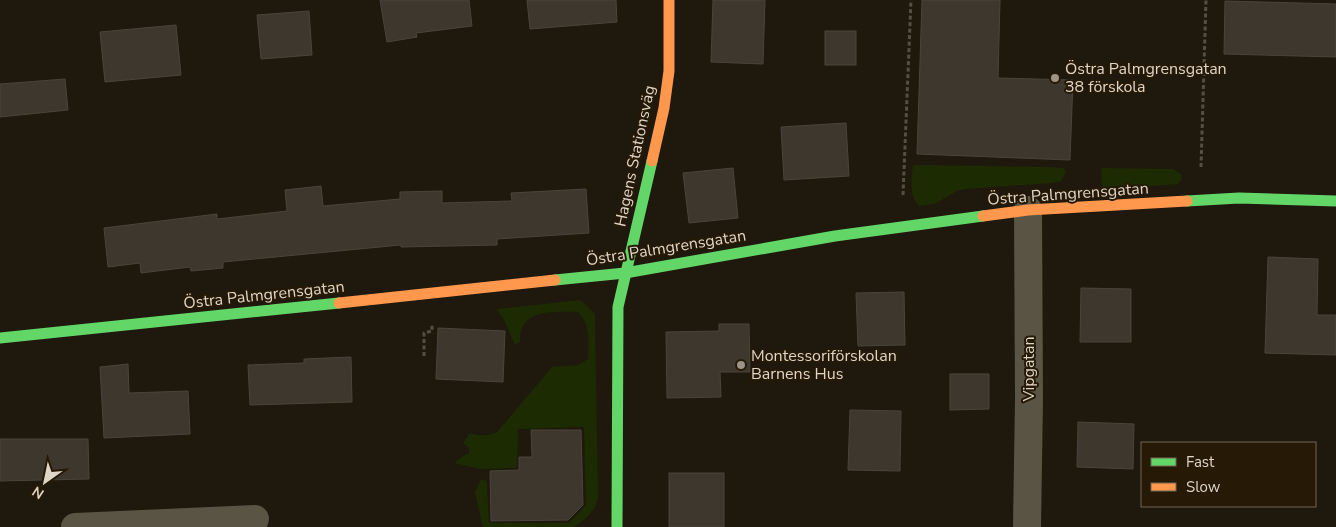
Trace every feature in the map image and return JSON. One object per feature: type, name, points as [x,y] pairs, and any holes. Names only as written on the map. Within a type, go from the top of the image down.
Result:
[{"type":"street","name":"Hagens Stationsväg","points":[[617,527],[618,307],[664,108],[669,71],[669,0]]},
{"type":"street","name":"Östra Palmgrensgatan","points":[[0,338],[625,273],[834,236],[1028,210],[1238,198],[1336,201]]},
{"type":"street","name":"Vipgatan","points":[[1027,527],[1029,398],[1028,210]]},
{"type":"street","points":[[75,527],[255,519]]},
{"type":"path","points":[[902,228],[911,0]]},
{"type":"path","points":[[1200,201],[1206,0]]},
{"type":"path","points":[[424,356],[424,333],[432,332],[433,321]]},
{"type":"green space","points":[[913,165],[1049,167],[1064,168],[1066,173],[1061,181],[965,189],[957,191],[935,204],[919,206],[912,192]]},
{"type":"green space","points":[[1103,168],[1173,169],[1181,174],[1182,179],[1178,184],[1102,190],[1101,170]]},
{"type":"green space","points":[[581,300],[595,314],[598,497],[595,507],[586,518],[574,527],[484,527],[475,492],[481,479],[487,481],[489,523],[569,523],[586,505],[584,427],[518,429],[517,468],[480,469],[454,463],[469,453],[469,448],[463,443],[470,433],[484,436],[497,432],[552,367],[578,365],[588,359],[587,328],[578,312],[539,314],[531,318],[525,323],[521,331],[520,342],[515,345],[503,318],[496,309]]},
{"type":"building","points":[[380,0],[469,0],[472,26],[416,33],[417,37],[387,42]]},
{"type":"building","points":[[527,0],[616,0],[617,22],[530,29]]},
{"type":"building","points":[[713,0],[765,0],[763,64],[711,62]]},
{"type":"building","points":[[922,0],[1000,0],[998,78],[1073,80],[1070,160],[917,154]]},
{"type":"building","points":[[1225,1],[1336,4],[1336,57],[1224,54]]},
{"type":"building","points":[[309,11],[312,55],[261,59],[257,15]]},
{"type":"building","points":[[176,25],[181,75],[105,82],[100,32]]},
{"type":"building","points":[[825,31],[856,31],[856,65],[825,65]]},
{"type":"building","points":[[65,79],[68,110],[0,117],[0,84]]},
{"type":"building","points":[[846,123],[849,176],[784,180],[781,127]]},
{"type":"building","points":[[733,168],[738,218],[689,223],[683,173]]},
{"type":"building","points":[[321,186],[323,206],[400,199],[400,192],[442,191],[442,203],[512,201],[511,193],[586,189],[589,233],[497,239],[497,245],[401,247],[401,245],[223,262],[223,268],[191,271],[190,267],[141,273],[140,263],[108,267],[104,228],[217,214],[217,219],[287,211],[285,190]]},
{"type":"building","points":[[1268,257],[1318,259],[1317,315],[1336,315],[1336,355],[1265,353]]},
{"type":"building","points":[[1081,288],[1131,289],[1131,342],[1080,342]]},
{"type":"building","points":[[904,292],[905,345],[858,346],[856,293]]},
{"type":"building","points":[[719,324],[749,324],[750,372],[720,372],[721,397],[667,398],[666,332],[719,331]]},
{"type":"building","points":[[438,328],[505,331],[503,382],[436,379]]},
{"type":"building","points":[[351,357],[352,402],[250,405],[248,365],[304,363],[304,359]]},
{"type":"building","points":[[128,364],[129,393],[188,391],[190,434],[104,438],[100,367]]},
{"type":"building","points":[[950,374],[989,374],[989,409],[950,410]]},
{"type":"building","points":[[850,410],[901,411],[900,471],[848,470]]},
{"type":"building","points":[[1078,422],[1134,424],[1133,469],[1077,467]]},
{"type":"building","points":[[531,430],[581,430],[583,505],[568,520],[491,521],[490,471],[519,470],[519,457],[532,457]]},
{"type":"building","points":[[0,439],[88,439],[89,479],[0,481]]},
{"type":"building","points":[[669,473],[724,473],[724,527],[669,527]]},
{"type":"traffic: fast","points":[[617,527],[618,307],[652,161]]},
{"type":"traffic: fast","points":[[1187,201],[1239,198],[1336,201]]},
{"type":"traffic: fast","points":[[555,280],[625,273],[835,236],[983,216]]},
{"type":"traffic: fast","points":[[0,338],[339,303]]},
{"type":"traffic: slow","points":[[652,161],[664,108],[669,71],[669,0]]},
{"type":"traffic: slow","points":[[983,216],[1028,210],[1187,201]]},
{"type":"traffic: slow","points":[[339,303],[555,280]]},
{"type":"place","name":"Östra Palmgrensgatan 38 förskola","points":[[1055,78]]},
{"type":"place","name":"Montessoriförskolan Barnens Hus","points":[[741,365]]}]
